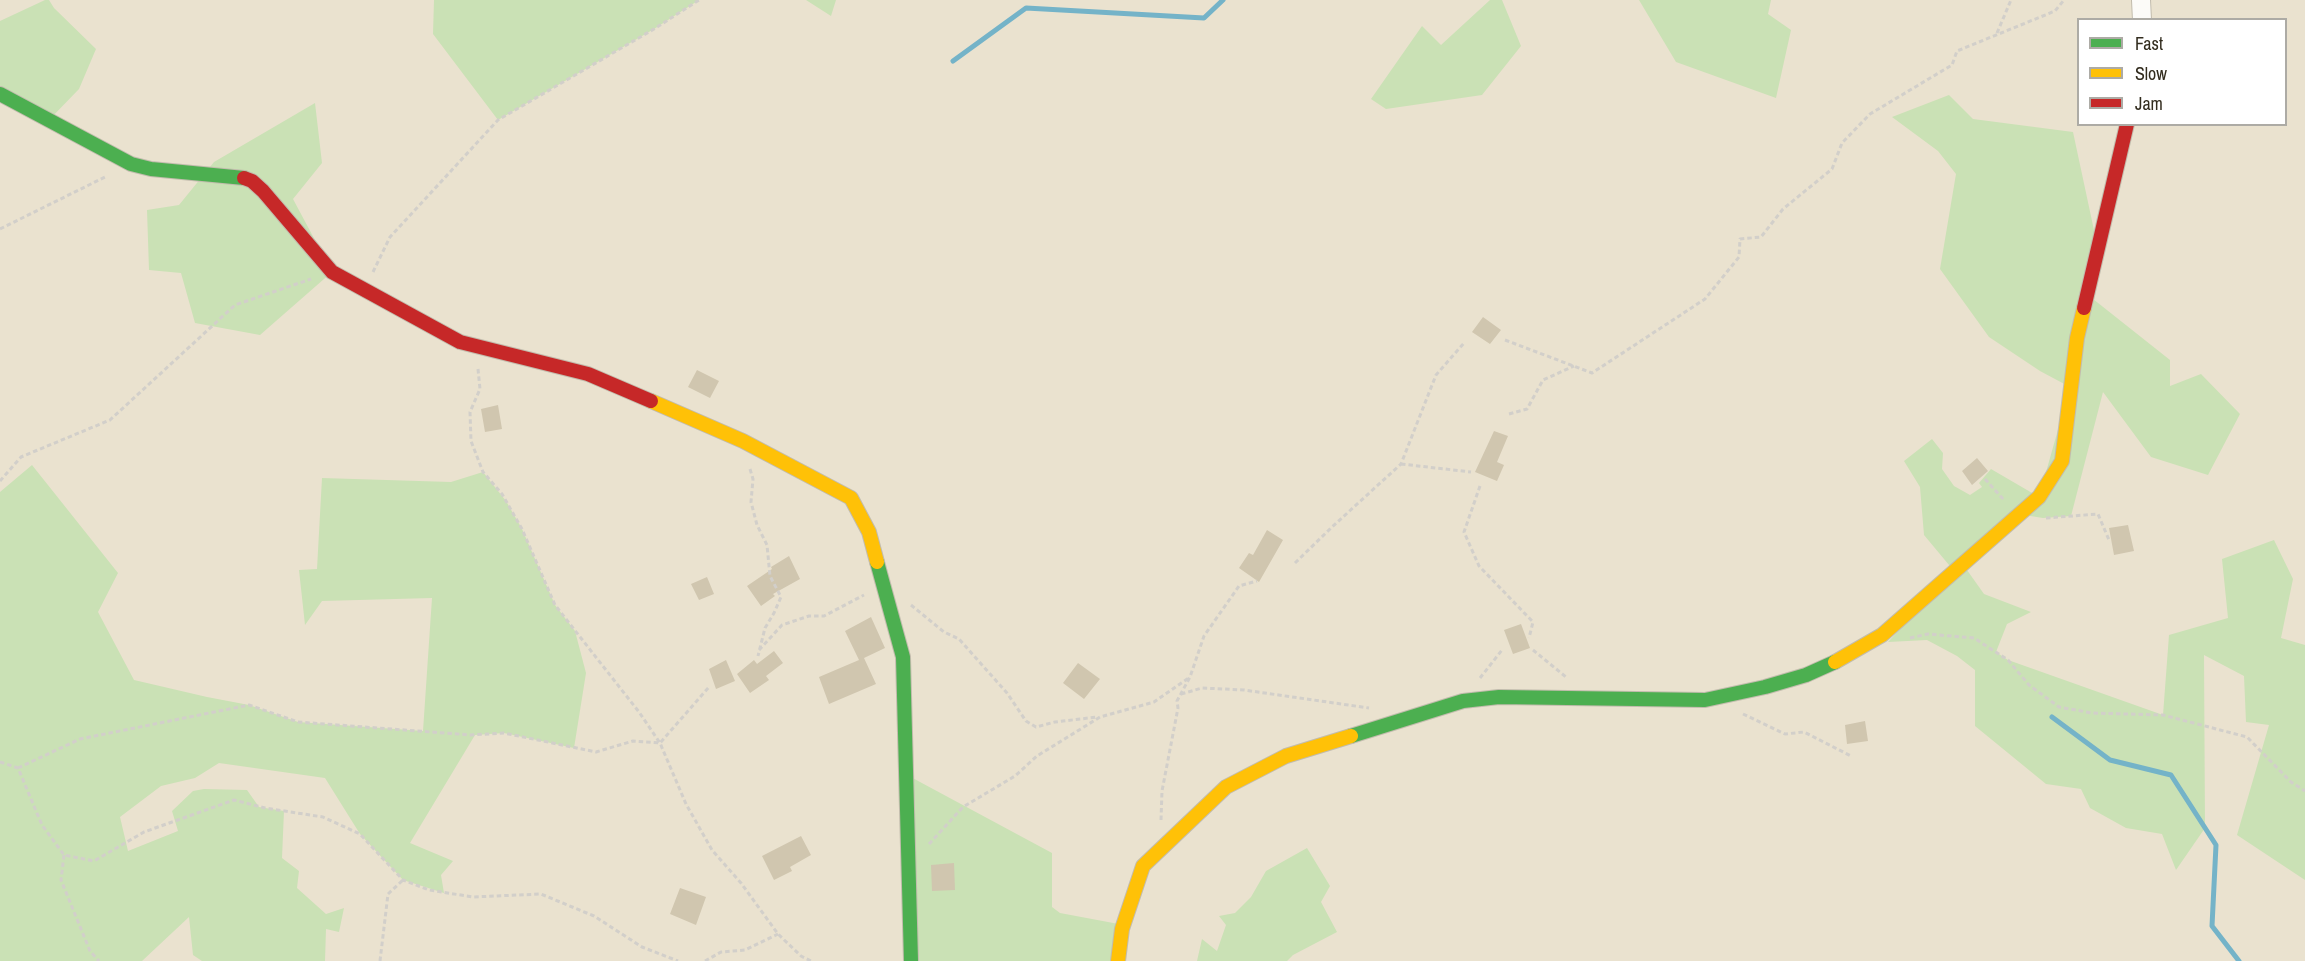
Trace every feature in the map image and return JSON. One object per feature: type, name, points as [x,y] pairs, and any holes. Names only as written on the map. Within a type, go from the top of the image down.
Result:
[{"type":"street","points":[[2141,0],[2142,18]]},
{"type":"street","points":[[0,94],[130,164],[151,169],[243,178],[252,181],[263,190],[332,272],[460,342],[588,374],[743,441],[851,498],[869,532],[903,657],[911,961]]},
{"type":"street","points":[[1118,961],[1122,929],[1143,866],[1226,787],[1286,756],[1463,701],[1499,697],[1705,700],[1806,675],[1845,658],[1882,635],[2039,497],[2062,461],[2078,338],[2127,126]]},
{"type":"path","points":[[365,290],[390,237],[498,120],[654,29],[699,0]]},
{"type":"path","points":[[1996,35],[2011,0]]},
{"type":"path","points":[[1505,340],[1592,373],[1705,299],[1739,257],[1740,239],[1761,237],[1783,209],[1832,169],[1842,142],[1870,114],[1952,65],[1957,51],[2055,11],[2064,0]]},
{"type":"path","points":[[0,229],[130,164]]},
{"type":"path","points":[[0,481],[21,457],[110,420],[235,305],[332,272]]},
{"type":"path","points":[[1295,563],[1401,465],[1436,375],[1464,343]]},
{"type":"path","points":[[478,365],[480,389],[470,412],[471,441],[483,472],[502,494],[522,529],[555,605],[639,712],[660,743],[686,804],[712,850],[741,883],[778,934],[801,956],[811,961]]},
{"type":"path","points":[[1509,414],[1527,409],[1543,380],[1574,366]]},
{"type":"path","points":[[743,441],[753,479],[751,502],[757,525],[767,545],[770,576],[781,597],[765,628],[758,656]]},
{"type":"path","points":[[1401,465],[1471,472]]},
{"type":"path","points":[[1985,479],[2018,514],[2043,518],[2098,514],[2109,540]]},
{"type":"path","points":[[1480,486],[1464,532],[1479,566],[1533,622],[1529,638]]},
{"type":"path","points":[[1161,826],[1162,790],[1178,708],[1177,701],[1190,677],[1204,636],[1239,586],[1257,581]]},
{"type":"path","points":[[759,651],[783,626],[809,616],[824,616],[862,595],[886,591],[909,603],[944,632],[959,639],[1007,693],[1026,721],[1036,727],[1055,722],[1100,717],[1154,702],[1190,677]]},
{"type":"path","points":[[1882,635],[1904,639],[1928,634],[1974,638],[2008,660],[2029,685],[2059,707],[2092,713],[2163,715],[2247,738],[2291,782],[2305,791]]},
{"type":"path","points":[[1463,701],[1502,650]]},
{"type":"path","points":[[1533,650],[1568,679]]},
{"type":"path","points":[[660,743],[709,687]]},
{"type":"path","points":[[1181,694],[1202,688],[1244,690],[1367,708],[1378,706]]},
{"type":"path","points":[[0,762],[18,768],[80,739],[249,705],[298,722],[471,735],[504,733],[596,752],[633,741],[660,743]]},
{"type":"path","points":[[1741,713],[1785,734],[1804,732],[1851,756]]},
{"type":"path","points":[[908,867],[963,807],[1015,776],[1037,756],[1100,717]]},
{"type":"path","points":[[18,768],[42,825],[64,855],[94,861],[144,832],[234,800],[265,808],[324,817],[360,834],[403,880],[429,890],[473,897],[541,894],[594,916],[642,947],[678,961]]},
{"type":"path","points":[[64,855],[61,880],[90,951],[99,961]]},
{"type":"path","points":[[380,961],[388,894],[403,880]]},
{"type":"path","points":[[705,961],[721,952],[745,950],[778,934]]},
{"type":"green space","points":[[49,0],[54,8],[96,49],[79,89],[49,120],[0,94],[0,21]]},
{"type":"green space","points":[[434,0],[699,0],[654,29],[498,120],[433,34]]},
{"type":"green space","points":[[806,0],[836,0],[831,16]]},
{"type":"green space","points":[[1490,0],[1502,0],[1521,46],[1482,95],[1386,109],[1371,99],[1422,26],[1441,45]]},
{"type":"green space","points":[[1639,0],[1771,0],[1768,14],[1791,30],[1776,98],[1676,62]]},
{"type":"green space","points":[[1949,95],[1973,119],[2073,132],[2098,249],[2088,295],[2170,360],[2170,386],[2201,374],[2240,414],[2208,475],[2151,457],[2103,392],[2071,516],[2043,518],[2018,514],[1962,563],[1984,594],[2031,612],[2007,624],[1996,652],[2008,660],[2163,715],[2169,635],[2228,618],[2222,559],[2274,540],[2293,579],[2281,638],[2305,645],[2305,880],[2237,835],[2269,725],[2246,722],[2244,676],[2204,655],[2205,828],[2176,870],[2162,834],[2126,828],[2090,808],[2081,789],[2046,784],[1975,726],[1975,670],[1957,656],[1927,640],[1888,642],[1954,571],[1924,535],[1920,487],[1904,461],[1932,439],[1943,453],[1942,469],[1954,486],[1970,495],[1982,487],[1979,483],[1991,469],[2039,497],[2070,387],[2040,371],[1989,337],[1940,269],[1956,174],[1938,151],[1892,117]]},
{"type":"green space","points":[[315,103],[322,163],[293,199],[332,272],[260,335],[195,323],[181,273],[149,270],[147,210],[179,205],[214,162]]},
{"type":"green space","points":[[32,465],[118,573],[98,612],[134,680],[249,705],[298,722],[423,731],[432,598],[322,601],[305,625],[299,570],[317,569],[322,478],[451,482],[483,472],[506,501],[522,529],[555,605],[575,631],[586,673],[574,748],[504,733],[475,735],[410,843],[453,861],[441,875],[444,893],[403,880],[360,834],[325,778],[219,763],[195,778],[161,786],[120,817],[128,851],[178,831],[172,811],[193,791],[247,790],[259,807],[284,811],[282,858],[299,871],[297,888],[326,914],[344,908],[339,932],[326,929],[325,961],[202,961],[193,955],[189,917],[142,961],[0,961],[0,492]]},
{"type":"green space","points":[[907,775],[1052,853],[1052,907],[1060,913],[1124,925],[1118,961],[911,961]]},
{"type":"green space","points":[[1307,848],[1330,886],[1321,902],[1337,932],[1293,955],[1287,961],[1197,961],[1202,939],[1217,951],[1226,925],[1219,916],[1235,913],[1251,897],[1266,871]]},
{"type":"building","points":[[1483,317],[1501,330],[1490,344],[1472,332]]},
{"type":"building","points":[[697,370],[719,381],[710,398],[688,387]]},
{"type":"building","points":[[498,405],[502,429],[485,432],[481,409]]},
{"type":"building","points":[[1494,431],[1508,436],[1497,462],[1504,465],[1497,481],[1475,472]]},
{"type":"building","points":[[1977,458],[1988,471],[1972,485],[1962,471]]},
{"type":"building","points":[[2128,525],[2134,551],[2114,555],[2109,528]]},
{"type":"building","points":[[1267,530],[1283,540],[1259,582],[1239,568],[1249,553],[1253,555]]},
{"type":"building","points":[[789,556],[800,579],[773,594],[775,596],[761,606],[747,586]]},
{"type":"building","points":[[707,577],[714,594],[699,600],[691,584]]},
{"type":"building","points":[[871,617],[885,648],[864,658],[876,684],[829,704],[819,677],[859,660],[845,631]]},
{"type":"building","points":[[1521,624],[1530,648],[1513,654],[1504,630]]},
{"type":"building","points":[[774,651],[783,663],[766,676],[769,680],[750,693],[737,674],[754,660],[757,664]]},
{"type":"building","points":[[726,660],[735,681],[716,689],[709,669]]},
{"type":"building","points":[[1078,663],[1100,679],[1084,699],[1063,683]]},
{"type":"building","points":[[1865,721],[1868,741],[1847,744],[1845,725]]},
{"type":"building","points":[[801,836],[811,855],[790,867],[792,871],[774,880],[762,856]]},
{"type":"building","points":[[954,863],[955,890],[932,891],[931,865]]},
{"type":"building","points":[[680,888],[706,897],[696,925],[670,914]]},
{"type":"waterway","points":[[953,61],[1026,8],[1204,18],[1223,0]]},
{"type":"waterway","points":[[2052,717],[2110,760],[2171,775],[2216,845],[2212,926],[2239,961]]},
{"type":"traffic: fast","points":[[0,94],[131,164],[151,169],[244,178]]},
{"type":"traffic: fast","points":[[877,562],[903,657],[911,961]]},
{"type":"traffic: fast","points":[[1351,736],[1463,701],[1499,697],[1705,700],[1765,687],[1806,675],[1835,662]]},
{"type":"traffic: slow","points":[[1835,662],[1882,635],[2039,497],[2062,461],[2077,338],[2084,308]]},
{"type":"traffic: slow","points":[[651,401],[743,441],[851,498],[869,532],[877,562]]},
{"type":"traffic: slow","points":[[1118,961],[1122,929],[1143,866],[1226,787],[1286,756],[1351,736]]},
{"type":"traffic: jam","points":[[2084,308],[2127,126]]},
{"type":"traffic: jam","points":[[244,178],[252,181],[263,191],[332,272],[460,342],[588,374],[651,401]]}]
